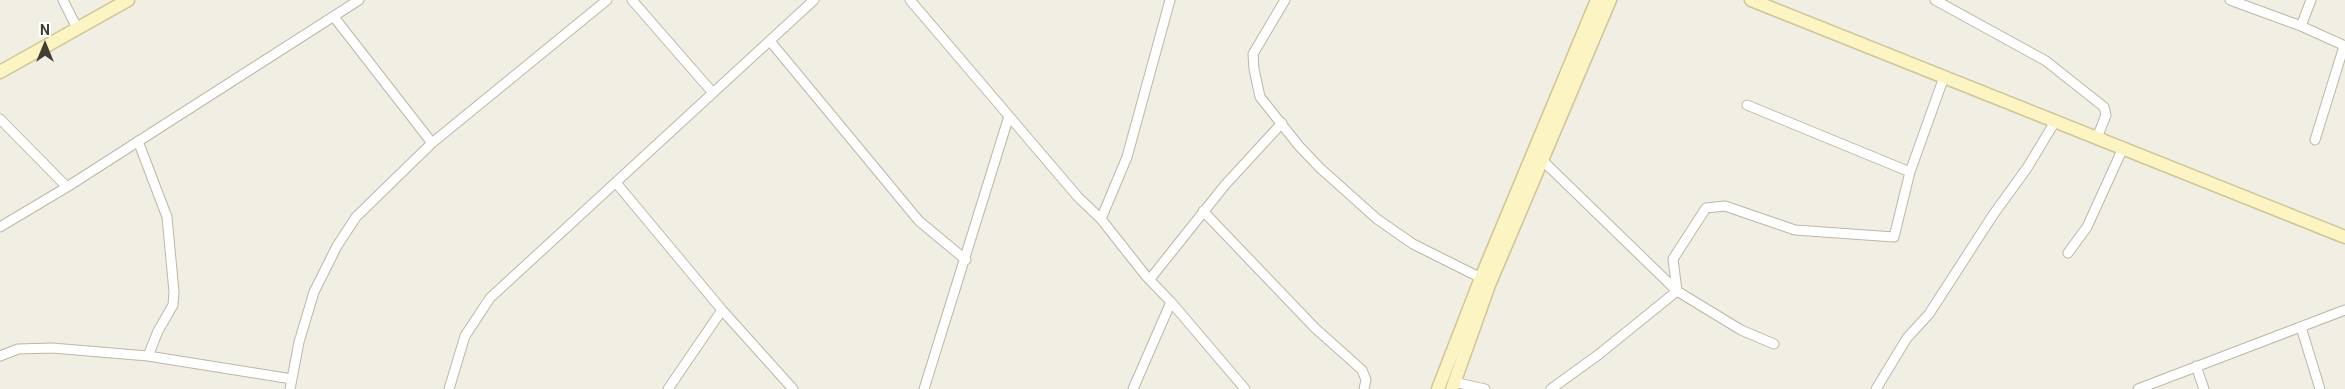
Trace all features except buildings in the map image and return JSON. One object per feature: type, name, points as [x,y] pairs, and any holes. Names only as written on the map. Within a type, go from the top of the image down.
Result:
[{"type":"main road","points":[[0,72],[128,0]]},
{"type":"main road","points":[[1438,389],[1481,278],[1597,0]]},
{"type":"main road","points":[[1453,385],[1488,285],[1610,0]]},
{"type":"main road","points":[[1751,0],[1944,78],[2056,120],[2345,237]]},
{"type":"street","points":[[63,0],[77,28]]},
{"type":"street","points":[[0,227],[67,187],[359,0]]},
{"type":"street","points":[[290,389],[299,342],[314,292],[336,246],[356,217],[432,143],[607,0]]},
{"type":"street","points":[[632,0],[713,94]]},
{"type":"street","points":[[449,389],[465,336],[490,298],[617,184],[814,0]]},
{"type":"street","points":[[910,0],[1078,197],[1101,218],[1150,279],[1245,389]]},
{"type":"street","points":[[1101,218],[1127,157],[1170,0]]},
{"type":"street","points":[[1285,0],[1252,60],[1260,97],[1299,146],[1320,168],[1377,219],[1413,244],[1481,278]]},
{"type":"street","points":[[1935,0],[2046,61],[2104,107],[2106,116],[2097,138]]},
{"type":"street","points":[[2230,0],[2301,26],[2344,46],[2315,140]]},
{"type":"street","points":[[2301,26],[2311,0]]},
{"type":"street","points":[[334,17],[432,143]]},
{"type":"street","points":[[770,41],[919,222],[966,260]]},
{"type":"street","points":[[1677,290],[1673,259],[1706,208],[1725,206],[1795,230],[1894,237],[1910,172],[1944,78]]},
{"type":"street","points":[[1747,105],[1910,172]]},
{"type":"street","points":[[924,389],[966,260],[1009,116]]},
{"type":"street","points":[[0,119],[67,187]]},
{"type":"street","points":[[1876,389],[1907,338],[1929,314],[1993,215],[2027,168],[2056,120]]},
{"type":"street","points":[[1150,279],[1203,211],[1282,123]]},
{"type":"street","points":[[138,141],[167,217],[174,292],[173,305],[158,332],[148,356]]},
{"type":"street","points":[[2068,253],[2087,227],[2123,148]]},
{"type":"street","points":[[1542,160],[1677,290],[1742,330],[1774,344]]},
{"type":"street","points":[[617,184],[722,310],[793,389]]},
{"type":"street","points":[[1203,211],[1315,328],[1362,370],[1366,380],[1364,389]]},
{"type":"street","points":[[1551,389],[1598,355],[1677,290]]},
{"type":"street","points":[[1133,389],[1171,302]]},
{"type":"street","points":[[668,389],[722,310]]},
{"type":"street","points":[[2138,389],[2345,310]]},
{"type":"street","points":[[2300,327],[2320,389]]},
{"type":"street","points":[[0,356],[18,349],[52,348],[148,356],[292,379]]},
{"type":"street","points":[[2196,366],[2204,389]]},
{"type":"street","points":[[1453,385],[1485,389]]}]
